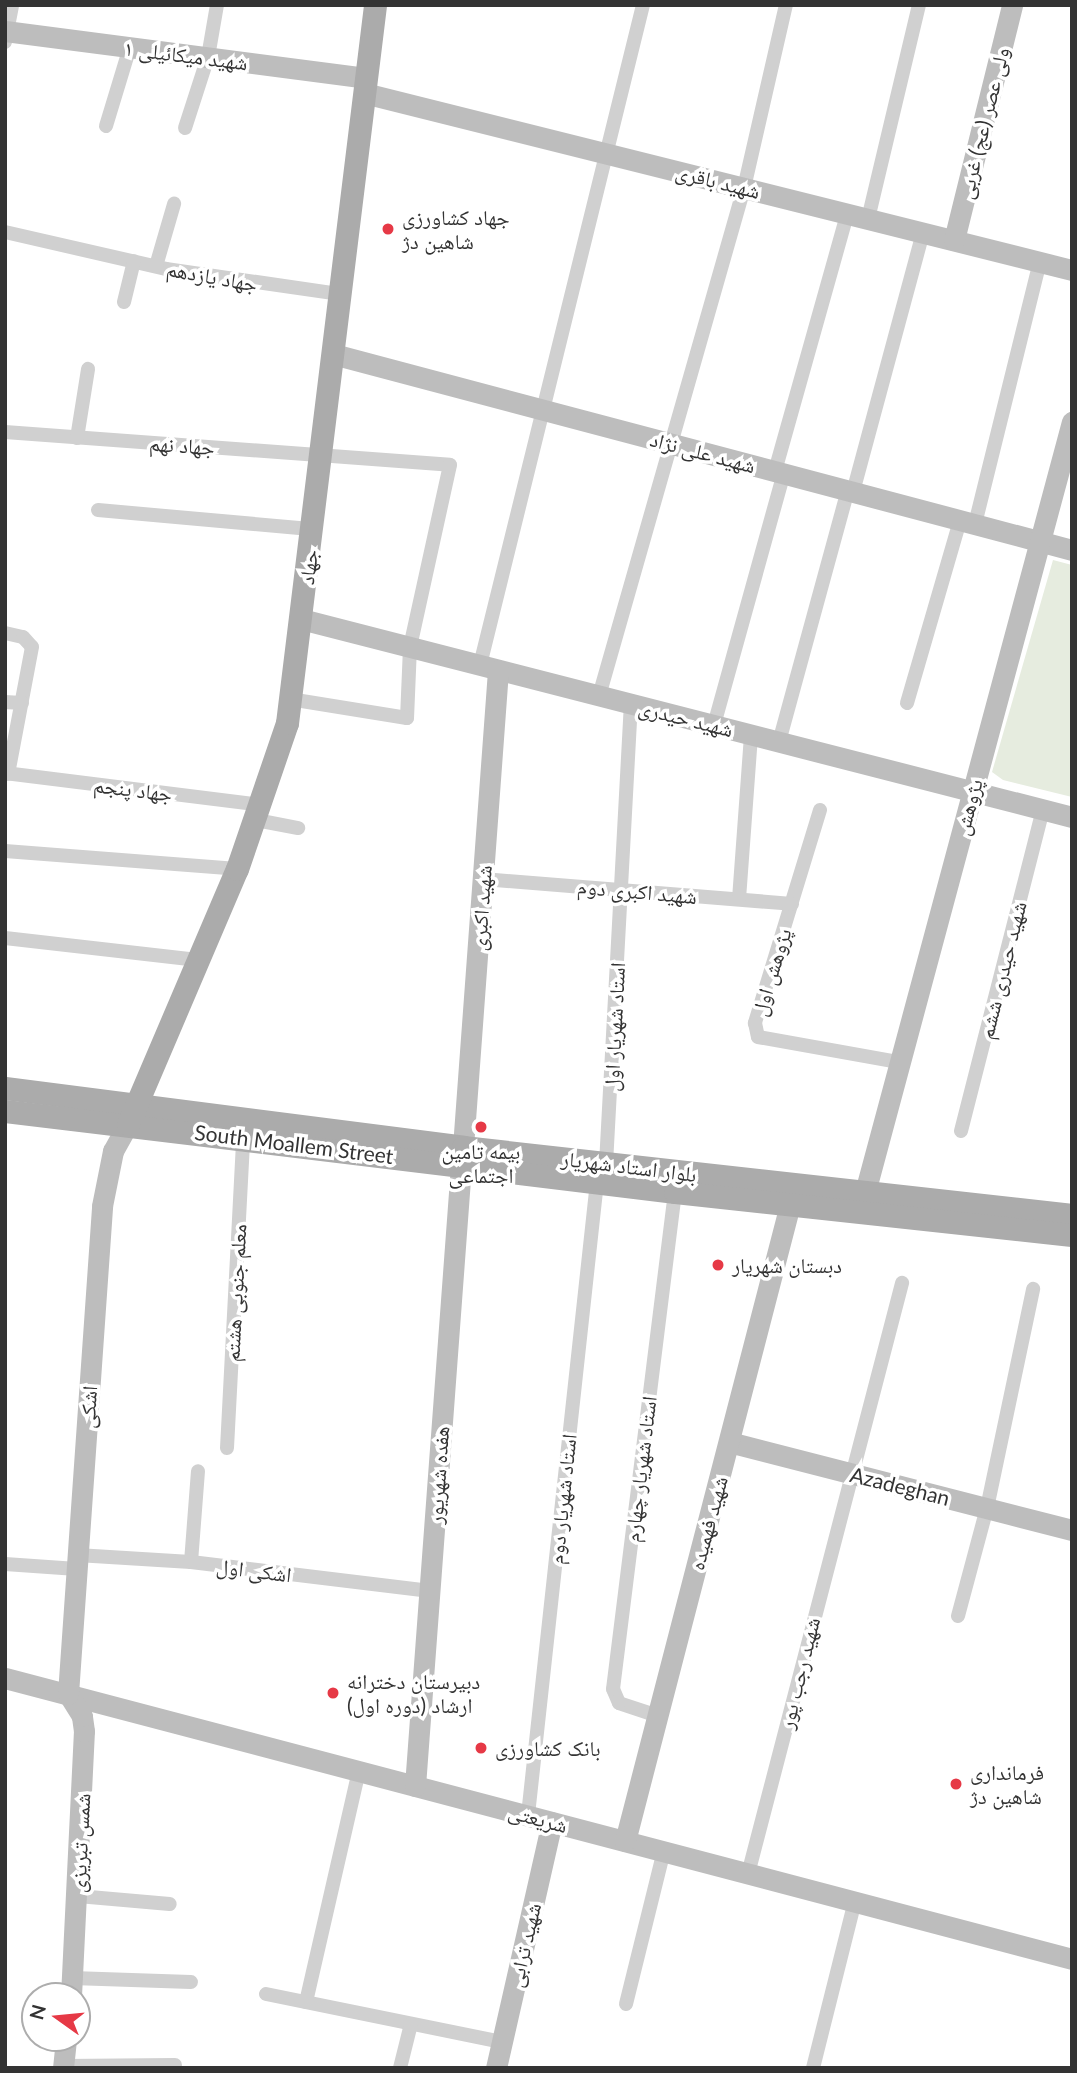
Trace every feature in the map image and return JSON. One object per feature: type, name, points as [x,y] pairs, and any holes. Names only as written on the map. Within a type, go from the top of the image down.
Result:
[{"type":"main road","name":"جهاد","points":[[132,1113],[237,869],[258,812],[290,699],[313,529],[375,5]]},
{"type":"main road","name":"South Moallem Street","points":[[5,1087],[243,1139],[462,1156]]},
{"type":"main road","name":"South Moallem Street","points":[[5,1111],[132,1113],[462,1156]]},
{"type":"main road","name":"بلوار استاد شهریار","points":[[462,1156],[862,1202],[1072,1215]]},
{"type":"main road","name":"بلوار استاد شهریار","points":[[602,1173],[675,1192],[793,1195]]},
{"type":"main road","name":"بلوار استاد شهریار","points":[[862,1202],[1072,1235]]},
{"type":"street","points":[[6,35],[12,5]]},
{"type":"street","points":[[185,128],[208,57],[217,5]]},
{"type":"street","points":[[489,668],[513,532],[643,5]]},
{"type":"street","points":[[599,696],[744,188],[786,5]]},
{"type":"street","points":[[714,725],[750,594],[813,337],[857,216],[919,5]]},
{"type":"street","name":"ولی عصر (عج) غربی","points":[[954,240],[1012,5]]},
{"type":"street","name":"شهید میکائیلی ۱","points":[[6,35],[208,57],[365,85]]},
{"type":"street","points":[[106,125],[130,47]]},
{"type":"street","name":"شهید باقری","points":[[365,85],[608,155],[1072,270]]},
{"type":"street","points":[[156,266],[174,204]]},
{"type":"street","name":"جهاد یازدهم","points":[[5,232],[156,266],[341,294]]},
{"type":"street","points":[[779,742],[923,233]]},
{"type":"street","points":[[124,302],[134,261]]},
{"type":"street","points":[[907,703],[968,522],[1009,387],[1040,262]]},
{"type":"street","name":"شهید علی نژاد","points":[[333,354],[1072,550]]},
{"type":"street","points":[[77,438],[88,369]]},
{"type":"street","name":"پژوهش","points":[[862,1202],[1072,422]]},
{"type":"street","name":"جهاد نهم","points":[[5,432],[322,454],[450,466],[410,647]]},
{"type":"street","points":[[98,510],[313,529]]},
{"type":"street","name":"شهید حیدری","points":[[301,619],[1072,817]]},
{"type":"street","points":[[5,634],[23,637],[32,647],[7,774]]},
{"type":"street","points":[[290,699],[407,719],[410,647]]},
{"type":"street","name":"شهید اکبری","points":[[462,1156],[483,879],[489,668]]},
{"type":"street","points":[[5,702],[22,703]]},
{"type":"street","name":"استاد شهریار اول","points":[[602,1173],[631,704]]},
{"type":"street","points":[[739,900],[751,735]]},
{"type":"street","name":"جهاد پنجم","points":[[7,774],[258,812],[298,828]]},
{"type":"street","name":"پژوهش اول","points":[[820,810],[755,1023],[758,1037],[899,1062]]},
{"type":"street","name":"شهید حیدری ششم","points":[[961,1131],[1043,810]]},
{"type":"street","points":[[5,851],[237,869]]},
{"type":"street","name":"شهید اکبری دوم","points":[[483,879],[792,904]]},
{"type":"street","points":[[5,938],[198,960]]},
{"type":"street","name":"اشکی","points":[[68,1694],[104,1197],[113,1151],[132,1113]]},
{"type":"street","name":"معلم جنوبی هشتم","points":[[227,1448],[243,1139]]},
{"type":"street","name":"هفده شهریور","points":[[415,1786],[462,1156]]},
{"type":"street","name":"استاد شهریار دوم","points":[[528,1815],[602,1173]]},
{"type":"street","name":"استاد شهریار چهارم","points":[[658,1716],[619,1703],[613,1689],[675,1192]]},
{"type":"street","name":"شهید فهمیده","points":[[625,1841],[793,1195]]},
{"type":"street","name":"شهید رجب پور","points":[[748,1874],[850,1473],[902,1283]]},
{"type":"street","points":[[958,1616],[987,1508],[1033,1289]]},
{"type":"street","name":"Azadeghan","points":[[729,1442],[1072,1530]]},
{"type":"street","points":[[191,1562],[198,1471]]},
{"type":"street","name":"اشکی اول","points":[[5,1564],[191,1562],[429,1591]]},
{"type":"street","name":"شریعتی","points":[[5,1678],[1072,1959]]},
{"type":"street","name":"شمس تبریزی","points":[[68,1694],[82,1716],[85,1731],[71,1982]]},
{"type":"street","points":[[306,2002],[359,1771]]},
{"type":"street","name":"شهید ترابی","points":[[496,2068],[552,1822]]},
{"type":"street","points":[[626,2004],[664,1852]]},
{"type":"street","points":[[78,1896],[170,1904]]},
{"type":"street","points":[[813,2068],[855,1901]]},
{"type":"street","points":[[91,1986],[191,1982]]},
{"type":"street","points":[[266,1994],[502,2042]]},
{"type":"street","points":[[400,2068],[411,2024]]},
{"type":"street","points":[[63,2067],[175,2065]]},
{"type":"shaded area","points":[[1053,560],[1072,565],[1072,797],[1003,780],[992,772]]},
{"type":"place","name":"جهاد کشاورزى شاهین دژ","points":[[388,229]]},
{"type":"place","name":"بیمه تامین اجتماعی","points":[[481,1127]]},
{"type":"place","name":"دبستان شهریار","points":[[718,1265]]},
{"type":"place","name":"دبیرستان دخترانه ارشاد (دوره اول)","points":[[333,1693]]},
{"type":"place","name":"بانک کشاورزی","points":[[481,1748]]},
{"type":"place","name":"فرمانداری شاهین دژ","points":[[956,1784]]}]
